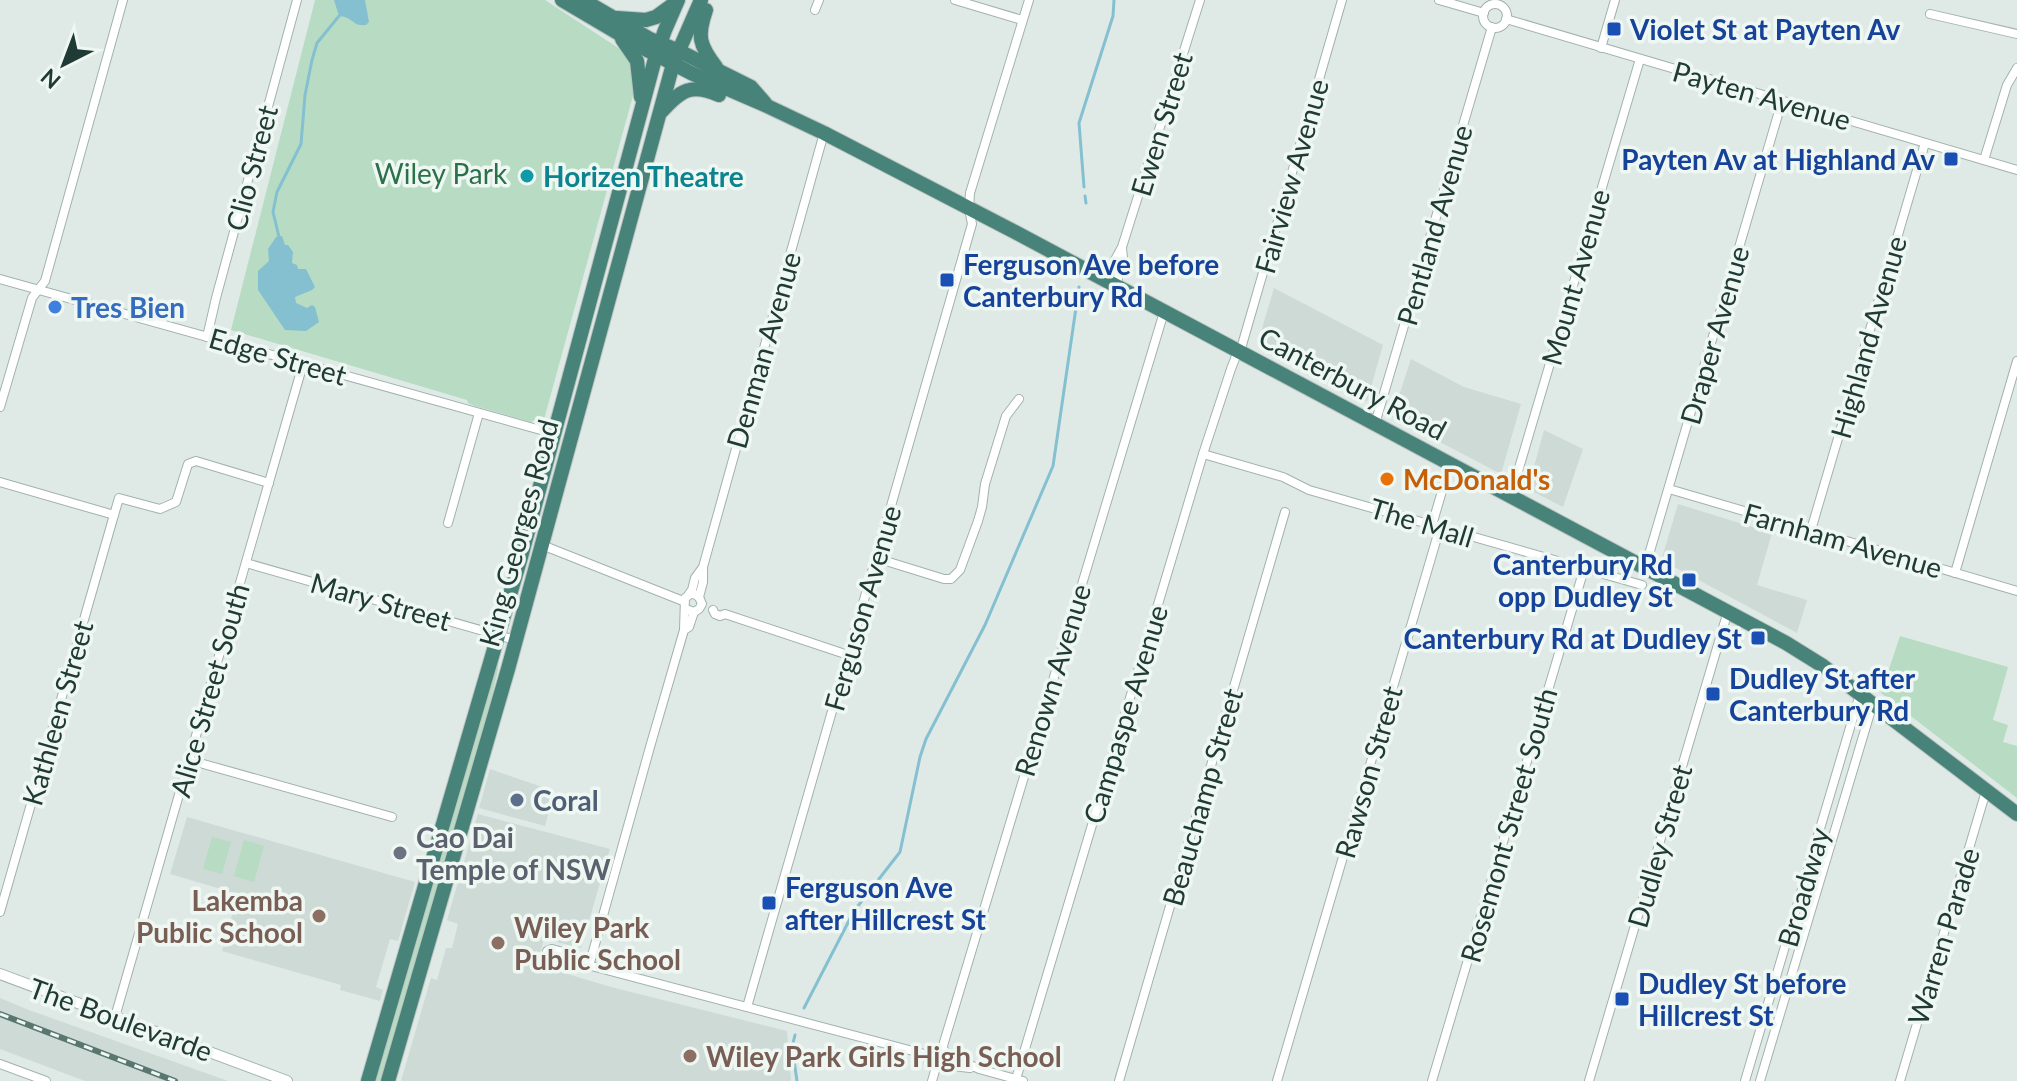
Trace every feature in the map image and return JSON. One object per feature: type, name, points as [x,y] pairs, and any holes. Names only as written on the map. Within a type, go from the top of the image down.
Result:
[{"type":"highway","name":"Canterbury Road","points":[[562,0],[619,35],[676,57],[824,133],[1805,653],[2017,814]]},
{"type":"highway","name":"Canterbury Road","points":[[583,0],[658,49]]},
{"type":"highway","points":[[612,18],[646,20],[656,17],[678,0]]},
{"type":"highway","name":"King Georges Road","points":[[368,1081],[499,635],[658,49],[678,0]]},
{"type":"highway","name":"King Georges Road","points":[[388,1081],[542,545],[659,115],[676,57],[701,0]]},
{"type":"highway","points":[[709,0],[699,36],[706,55],[719,71]]},
{"type":"highway","points":[[619,35],[637,61],[642,109]]},
{"type":"highway","name":"Canterbury Road","points":[[676,57],[719,71],[751,87],[767,106]]},
{"type":"highway","points":[[659,115],[686,90],[699,88],[722,97],[767,106]]},
{"type":"street","points":[[0,407],[32,298],[45,281],[123,0]]},
{"type":"street","name":"Clio Street","points":[[207,337],[297,0]]},
{"type":"street","points":[[815,10],[819,0]]},
{"type":"street","points":[[955,0],[1022,20]]},
{"type":"street","name":"Ferguson Avenue","points":[[747,1007],[972,224],[970,193],[1029,0]]},
{"type":"street","name":"Ewen Street","points":[[1110,283],[1123,258],[1122,247],[1200,0]]},
{"type":"street","name":"Fairview Avenue","points":[[1239,352],[1342,0]]},
{"type":"street","points":[[1439,0],[1484,13]]},
{"type":"street","points":[[1601,48],[1615,0]]},
{"type":"street","points":[[1498,2],[1504,8],[1506,19],[1502,25],[1492,27],[1486,23],[1484,13],[1490,5],[1498,2]]},
{"type":"street","points":[[1930,14],[2017,34]]},
{"type":"street","name":"Payten Avenue","points":[[1506,19],[2017,170]]},
{"type":"street","name":"Pentland Avenue","points":[[1375,424],[1492,27]]},
{"type":"street","name":"Mount Avenue","points":[[1511,495],[1640,59]]},
{"type":"street","points":[[1984,160],[2007,85],[2017,68]]},
{"type":"street","name":"Draper Avenue","points":[[1645,568],[1782,101]]},
{"type":"street","name":"Denman Avenue","points":[[691,604],[824,133]]},
{"type":"street","name":"Highland Avenue","points":[[1811,530],[1925,143]]},
{"type":"street","name":"Edge Street","points":[[0,279],[555,434]]},
{"type":"street","name":"Renown Avenue","points":[[944,1052],[1164,312]]},
{"type":"street","name":"Campaspe Avenue","points":[[1020,1080],[1203,454],[1239,352]]},
{"type":"street","points":[[1955,573],[2017,361]]},
{"type":"street","name":"Alice Street South","points":[[115,1017],[303,364]]},
{"type":"street","points":[[876,558],[944,579],[951,579],[960,570],[982,507],[985,484],[1006,416],[1019,399]]},
{"type":"street","points":[[448,523],[479,413]]},
{"type":"street","name":"The Mall","points":[[1203,454],[1283,477],[1309,490],[1642,585]]},
{"type":"street","points":[[0,482],[114,515],[119,498],[160,509],[176,502],[188,464],[196,461],[269,483]]},
{"type":"street","name":"Rawson Street","points":[[1277,1081],[1438,534],[1432,525],[1450,464]]},
{"type":"street","name":"Farnham Avenue","points":[[1669,489],[2017,591]]},
{"type":"street","name":"Beauchamp Street","points":[[1119,1081],[1285,512]]},
{"type":"street","name":"Kathleen Street","points":[[0,912],[114,515]]},
{"type":"street","points":[[542,545],[713,610],[720,616],[725,614],[848,655]]},
{"type":"street","name":"Mary Street","points":[[246,563],[515,640]]},
{"type":"street","name":"Denman Avenue","points":[[703,567],[699,597],[695,594],[683,623],[684,630],[585,965],[747,1007]]},
{"type":"street","name":"Rosemont Street South","points":[[1432,1081],[1584,569]]},
{"type":"street","name":"Dudley Street","points":[[1589,1081],[1728,611]]},
{"type":"street","name":"Broadway","points":[[1745,1081],[1860,694]]},
{"type":"street","name":"Broadway","points":[[1760,1081],[1873,703]]},
{"type":"street","points":[[189,760],[392,817]]},
{"type":"street","name":"Warren Parade","points":[[1900,1081],[1986,791]]},
{"type":"street","name":"The Boulevarde","points":[[0,974],[287,1081]]},
{"type":"street","points":[[747,1007],[928,1055]]},
{"type":"street","points":[[979,1069],[944,1052],[932,1050],[928,1055],[929,1062],[940,1066],[979,1069],[1020,1080]]},
{"type":"street","points":[[932,1081],[947,1060],[944,1052]]},
{"type":"street","points":[[0,1064],[46,1081]]},
{"type":"shaded area","points":[[1274,288],[1383,345],[1367,401],[1363,402],[1261,347],[1258,342]]},
{"type":"shaded area","points":[[1411,359],[1464,387],[1521,404],[1501,474],[1392,417]]},
{"type":"shaded area","points":[[1544,430],[1583,449],[1563,507],[1528,489]]},
{"type":"shaded area","points":[[1678,504],[1772,533],[1757,585],[1807,600],[1797,633],[1665,562],[1662,558]]},
{"type":"shaded area","name":"Coral","points":[[490,769],[554,791],[545,826],[479,808]]},
{"type":"shaded area","points":[[478,814],[610,849],[581,948],[544,939],[537,965],[787,1031],[791,1081],[401,1081],[431,978],[437,980],[446,948],[452,948],[458,924],[447,920]]},
{"type":"shaded area","name":"Lakemba Public School","points":[[187,817],[415,882],[398,941],[390,939],[376,987],[383,990],[380,1001],[340,990],[341,985],[222,951],[238,894],[170,874]]},
{"type":"shaded area","points":[[0,998],[228,1081],[85,1081],[0,1049]]},
{"type":"green space","name":"Wiley Park","points":[[315,0],[545,0],[623,51],[635,72],[634,92],[543,423],[475,406],[467,400],[231,330]]},
{"type":"green space","points":[[1900,636],[2008,667],[1993,720],[2008,725],[2003,742],[2017,746],[2017,798],[1881,693]]},
{"type":"green space","points":[[499,653],[492,696],[381,1081],[375,1081]]},
{"type":"green space","points":[[212,837],[231,842],[222,874],[203,869]]},
{"type":"green space","points":[[244,840],[264,846],[254,882],[234,876]]},
{"type":"water","points":[[334,0],[365,0],[369,22],[359,25],[339,16]]},
{"type":"water","points":[[282,236],[285,245],[293,252],[292,263],[298,269],[306,269],[315,287],[295,297],[296,303],[307,308],[315,307],[319,322],[306,331],[285,330],[258,290],[258,271],[269,261],[268,249],[276,237]]},
{"type":"waterway","points":[[1084,187],[1079,123],[1113,16],[1114,0]]},
{"type":"waterway","points":[[279,237],[273,212],[277,192],[301,144],[312,60],[317,43],[339,16]]},
{"type":"waterway","points":[[1085,196],[1086,203]]},
{"type":"waterway","points":[[804,1008],[854,911],[900,852],[926,739],[985,625],[1053,466],[1079,287]]},
{"type":"waterway","points":[[795,1035],[792,1047],[797,1081]]},
{"type":"railway","points":[[0,1014],[175,1081]]},
{"type":"place","name":"Violet St at Payten Av","points":[[1614,29]]},
{"type":"place","name":"Payten Av at Highland Av","points":[[1951,159]]},
{"type":"place","name":"Horizen Theatre","points":[[527,176]]},
{"type":"place","name":"Ferguson Ave before Canterbury Rd","points":[[947,280]]},
{"type":"place","name":"Tres Bien","points":[[55,307]]},
{"type":"place","name":"McDonald's","points":[[1387,479]]},
{"type":"place","name":"Canterbury Rd opp Dudley St","points":[[1689,580]]},
{"type":"place","name":"Canterbury Rd at Dudley St","points":[[1758,638]]},
{"type":"place","name":"Dudley St after Canterbury Rd","points":[[1713,694]]},
{"type":"place","name":"Coral","points":[[517,800]]},
{"type":"place","name":"Cao Dai Temple of NSW","points":[[400,853]]},
{"type":"place","name":"Ferguson Ave after Hillcrest St","points":[[769,903]]},
{"type":"place","name":"Lakemba Public School","points":[[319,916]]},
{"type":"place","name":"Wiley Park Public School","points":[[498,943]]},
{"type":"place","name":"Dudley St before Hillcrest St","points":[[1622,999]]},
{"type":"place","name":"Wiley Park Girls High School","points":[[690,1056]]}]
